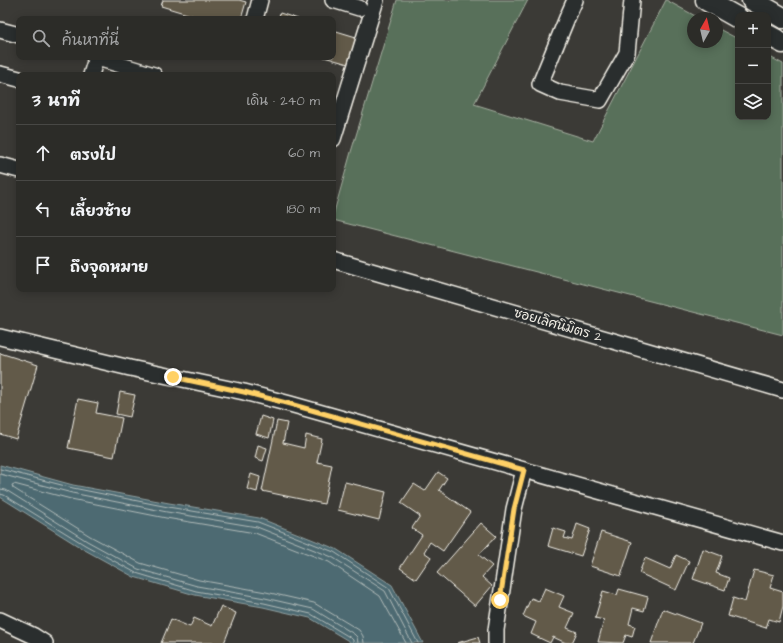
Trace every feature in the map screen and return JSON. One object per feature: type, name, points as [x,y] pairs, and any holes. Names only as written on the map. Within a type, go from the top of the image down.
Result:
[{"type":"main road","points":[[706,0],[735,16]]},
{"type":"main road","points":[[752,0],[783,18]]},
{"type":"main road","points":[[771,37],[783,43]]},
{"type":"street","points":[[256,16],[260,0]]},
{"type":"street","points":[[333,0],[360,8]]},
{"type":"street","points":[[336,127],[376,0]]},
{"type":"street","points":[[575,0],[540,84],[560,93],[600,100],[627,53],[632,0]]},
{"type":"street","points":[[0,30],[16,34]]},
{"type":"street","points":[[92,72],[94,60]]},
{"type":"street","points":[[105,60],[144,72]]},
{"type":"street","points":[[0,74],[16,78]]},
{"type":"street","points":[[0,165],[16,169]]},
{"type":"street","name":"ซอยเลิศนิมิตร 2","points":[[336,261],[783,390]]},
{"type":"street","points":[[0,337],[130,368],[244,392],[290,404],[783,543]]},
{"type":"street","points":[[496,643],[496,630],[514,509],[524,470]]},
{"type":"street","points":[[0,620],[34,636],[45,643]]},
{"type":"green space","points":[[397,0],[528,0],[474,104],[593,141],[666,0],[688,12],[687,48],[723,48],[723,31],[735,37],[735,120],[771,120],[771,58],[783,64],[783,335],[336,221],[336,205]]},
{"type":"water","points":[[0,465],[73,485],[259,518],[336,549],[392,585],[423,643],[352,643],[310,618],[263,607],[195,595],[134,577],[83,549],[0,497]]},
{"type":"building","points":[[163,0],[239,0],[246,2],[242,16],[194,16],[161,6]]},
{"type":"building","points":[[280,13],[289,16],[279,16]]},
{"type":"building","points":[[336,31],[356,37],[348,64],[334,60],[336,60]]},
{"type":"building","points":[[0,353],[38,365],[16,439],[0,434]]},
{"type":"building","points":[[120,392],[135,395],[130,417],[116,414]]},
{"type":"building","points":[[78,399],[98,403],[96,413],[122,418],[114,457],[68,448]]},
{"type":"building","points":[[261,416],[273,420],[269,438],[256,434]]},
{"type":"building","points":[[277,421],[287,423],[283,443],[304,448],[306,435],[322,439],[317,462],[332,465],[324,504],[262,491]]},
{"type":"building","points":[[258,445],[267,448],[263,461],[255,458]]},
{"type":"building","points":[[438,472],[447,478],[439,490],[470,512],[443,551],[430,542],[424,552],[431,557],[416,579],[400,568],[422,535],[412,528],[420,516],[401,503],[414,484],[425,491]]},
{"type":"building","points":[[251,474],[260,477],[257,492],[247,489]]},
{"type":"building","points":[[345,482],[386,492],[379,520],[338,510]]},
{"type":"building","points":[[481,523],[496,536],[479,555],[492,566],[482,577],[492,586],[475,606],[437,573]]},
{"type":"building","points":[[577,524],[590,529],[581,556],[548,546],[553,528],[566,532],[564,538],[572,540]]},
{"type":"building","points":[[601,532],[632,542],[621,576],[590,566]]},
{"type":"building","points":[[703,549],[722,556],[716,573],[729,578],[725,590],[693,579]]},
{"type":"building","points":[[676,555],[689,561],[676,590],[639,573],[645,558],[670,569]]},
{"type":"building","points":[[754,570],[774,575],[770,588],[783,592],[783,606],[779,622],[769,619],[766,628],[728,616],[733,598],[745,602]]},
{"type":"building","points":[[545,588],[564,596],[559,607],[574,613],[567,628],[577,632],[572,643],[566,643],[553,637],[550,643],[531,634],[536,622],[523,616],[531,598],[539,601]]},
{"type":"building","points":[[619,589],[648,597],[644,611],[633,608],[629,624],[635,626],[632,637],[626,635],[623,643],[598,642],[604,620],[595,618],[603,591],[617,595]]},
{"type":"building","points":[[221,606],[236,613],[224,643],[161,643],[171,619],[190,627],[194,618],[212,626]]},
{"type":"building","points":[[663,609],[701,623],[693,643],[651,643]]},
{"type":"building","points":[[478,637],[480,643],[457,643]]},
{"type":"route","points":[[173,377],[244,392],[290,404],[524,470],[514,509],[500,600]]}]
